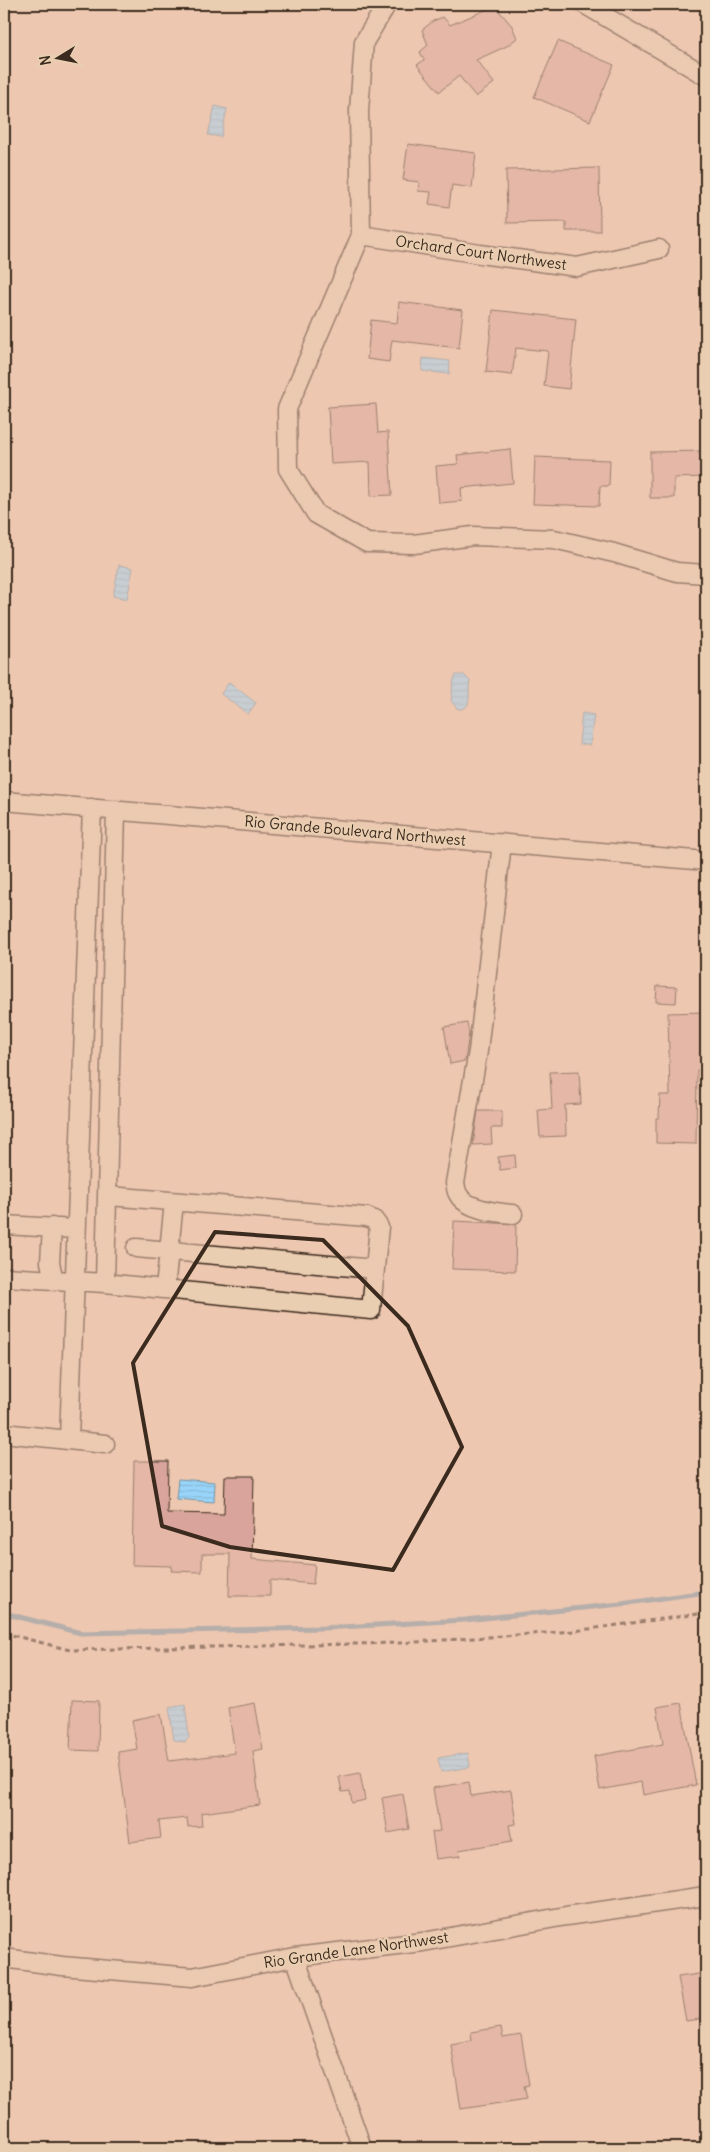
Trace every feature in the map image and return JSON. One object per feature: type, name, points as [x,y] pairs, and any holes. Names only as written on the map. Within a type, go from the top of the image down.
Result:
[{"type":"street","points":[[387,4],[364,42],[359,111],[362,236],[288,409],[288,469],[316,514],[367,543],[414,544],[473,536],[554,539],[614,553],[678,572],[706,574]]},
{"type":"street","points":[[584,4],[706,76]]},
{"type":"street","name":"Orchard Court Northwest","points":[[362,236],[577,267],[659,249]]},
{"type":"street","name":"Rio Grande Boulevard Northwest","points":[[4,801],[706,861]]},
{"type":"street","points":[[69,1440],[92,808]]},
{"type":"street","points":[[105,1283],[109,1196],[116,810]]},
{"type":"street","points":[[502,843],[478,1051],[455,1183],[458,1196],[469,1204],[497,1213],[513,1214]]},
{"type":"street","points":[[4,1277],[105,1283],[371,1310],[379,1227],[374,1220],[367,1217],[109,1196]]},
{"type":"street","points":[[165,1289],[174,1202]]},
{"type":"street","points":[[4,1225],[76,1229]]},
{"type":"street","points":[[52,1227],[50,1262],[54,1281]]},
{"type":"street","points":[[136,1248],[376,1269]]},
{"type":"street","points":[[4,1433],[105,1444]]},
{"type":"street","name":"Rio Grande Lane Northwest","points":[[4,1958],[62,1966],[192,1977],[296,1957],[423,1942],[566,1916],[706,1896]]},
{"type":"street","points":[[296,1957],[362,2148]]},
{"type":"path","points":[[4,1633],[70,1650],[401,1643],[574,1631],[706,1613]]},
{"type":"highlighted area","points":[[215,1232],[323,1240],[408,1326],[462,1447],[393,1570],[230,1547],[162,1526],[133,1363]]},
{"type":"water","points":[[215,106],[227,109],[221,137],[208,135]]},
{"type":"water","points":[[423,358],[450,361],[449,374],[422,371]]},
{"type":"water","points":[[119,565],[133,568],[127,599],[113,596]]},
{"type":"water","points":[[456,675],[464,675],[470,681],[469,700],[463,709],[458,709],[451,701]]},
{"type":"water","points":[[229,682],[256,703],[248,714],[221,694]]},
{"type":"water","points":[[582,713],[594,715],[590,745],[579,744]]},
{"type":"water","points":[[178,1479],[215,1482],[214,1502],[176,1499]]},
{"type":"water","points":[[185,1704],[189,1737],[185,1742],[174,1740],[169,1707]]},
{"type":"water","points":[[468,1753],[470,1767],[441,1772],[438,1758]]},
{"type":"building","points":[[495,6],[512,26],[517,38],[507,46],[476,60],[494,83],[476,97],[459,76],[439,92],[417,65],[424,60],[420,52],[428,45],[422,30],[433,21],[443,17],[450,25]]},
{"type":"building","points":[[558,41],[614,65],[590,121],[534,97]]},
{"type":"building","points":[[408,144],[476,153],[472,188],[452,185],[449,207],[429,204],[431,192],[418,191],[419,182],[403,180]]},
{"type":"building","points":[[599,168],[600,231],[566,231],[566,222],[507,223],[506,170]]},
{"type":"building","points":[[399,302],[463,310],[459,348],[392,340],[389,362],[367,359],[371,320],[397,323]]},
{"type":"building","points":[[493,310],[576,319],[569,389],[544,386],[548,351],[516,348],[512,375],[486,372]]},
{"type":"building","points":[[376,404],[378,433],[388,432],[392,495],[371,496],[370,462],[331,464],[328,407]]},
{"type":"building","points":[[510,449],[513,483],[461,488],[462,501],[439,503],[436,466],[458,464],[457,455]]},
{"type":"building","points":[[706,451],[706,477],[674,478],[674,498],[650,498],[650,452]]},
{"type":"building","points":[[535,457],[610,460],[609,486],[600,486],[599,506],[533,504]]},
{"type":"building","points":[[657,986],[677,987],[676,1003],[656,1002]]},
{"type":"building","points":[[704,1012],[704,1020],[706,1020],[706,1067],[702,1067],[702,1070],[697,1070],[696,1144],[656,1143],[656,1118],[659,1118],[660,1095],[670,1095],[668,1013]]},
{"type":"building","points":[[467,1023],[469,1033],[465,1061],[450,1064],[444,1027]]},
{"type":"building","points":[[579,1071],[581,1104],[565,1105],[566,1136],[540,1137],[538,1110],[552,1109],[550,1072]]},
{"type":"building","points":[[478,1111],[502,1111],[502,1128],[491,1128],[492,1144],[473,1145]]},
{"type":"building","points":[[515,1155],[516,1168],[500,1170],[498,1157]]},
{"type":"building","points":[[454,1221],[516,1224],[515,1271],[452,1269]]},
{"type":"building","points":[[134,1461],[168,1461],[167,1513],[224,1514],[225,1476],[254,1476],[252,1559],[315,1565],[313,1584],[270,1580],[270,1596],[229,1596],[230,1554],[202,1554],[202,1572],[171,1571],[172,1566],[132,1565]]},
{"type":"building","points":[[72,1700],[99,1701],[98,1751],[70,1750]]},
{"type":"building","points":[[255,1703],[263,1749],[253,1751],[260,1805],[201,1813],[202,1826],[188,1827],[187,1818],[159,1821],[161,1838],[130,1842],[118,1752],[137,1749],[132,1720],[161,1714],[169,1761],[235,1753],[228,1708]]},
{"type":"building","points":[[681,1703],[696,1785],[643,1795],[641,1782],[600,1790],[594,1756],[663,1744],[657,1707]]},
{"type":"building","points":[[360,1773],[365,1800],[352,1803],[350,1791],[342,1792],[339,1777]]},
{"type":"building","points":[[469,1782],[471,1796],[511,1790],[516,1824],[509,1825],[512,1841],[459,1850],[460,1856],[436,1859],[432,1832],[440,1831],[433,1788]]},
{"type":"building","points":[[403,1794],[409,1829],[388,1833],[382,1798]]},
{"type":"building","points":[[706,1973],[706,2018],[686,2021],[678,1977]]},
{"type":"building","points":[[501,2027],[503,2038],[521,2035],[529,2085],[524,2086],[527,2099],[461,2109],[451,2044],[472,2040],[471,2032]]},
{"type":"waterway","points":[[4,1613],[81,1633],[323,1628],[465,1620],[621,1604],[706,1592]]}]
